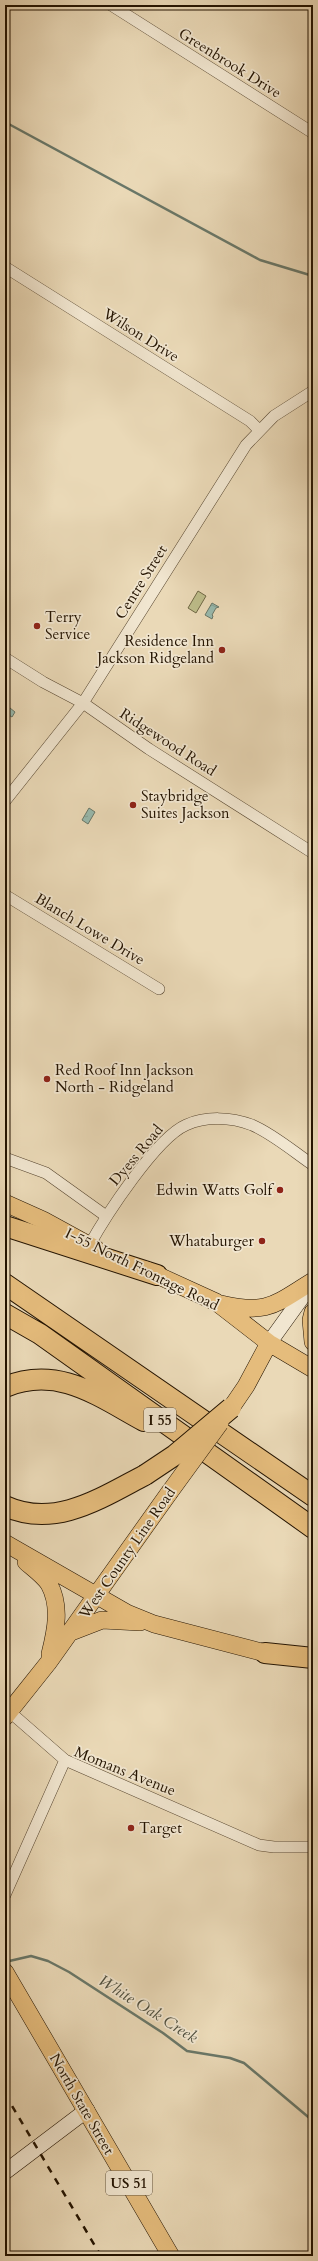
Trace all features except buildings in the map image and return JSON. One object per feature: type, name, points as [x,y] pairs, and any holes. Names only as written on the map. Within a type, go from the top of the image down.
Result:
[{"type":"highway","points":[[5,1226],[157,1275]]},
{"type":"highway","name":"I 55","points":[[5,1284],[313,1496]]},
{"type":"highway","name":"I 55","points":[[5,1314],[40,1334],[184,1438],[313,1528]]},
{"type":"highway","points":[[5,1387],[19,1381],[43,1378],[67,1382],[93,1393],[148,1423],[184,1438]]},
{"type":"highway","points":[[5,1506],[32,1515],[54,1515],[85,1506],[145,1475],[175,1455],[231,1408]]},
{"type":"highway","points":[[265,1653],[313,1658]]},
{"type":"main road","name":"I-55 North Frontage Road","points":[[5,1203],[43,1220],[89,1246],[216,1302],[269,1343],[313,1369]]},
{"type":"main road","points":[[216,1302],[240,1308],[258,1309],[272,1306],[313,1281]]},
{"type":"main road","points":[[313,1312],[311,1326],[313,1342]]},
{"type":"main road","name":"West County Line Road","points":[[8,1714],[71,1632],[231,1408],[246,1386],[269,1343]]},
{"type":"main road","points":[[8,1545],[97,1594],[127,1613],[154,1624]]},
{"type":"main road","points":[[8,1545],[48,1583],[51,1590],[57,1610],[56,1631],[48,1662]]},
{"type":"main road","points":[[71,1632],[102,1620],[130,1620],[154,1624],[265,1653]]},
{"type":"main road","name":"North State Street","points":[[7,1977],[87,2110],[171,2256]]},
{"type":"street","name":"Greenbrook Drive","points":[[111,5],[312,130]]},
{"type":"street","name":"Wilson Drive","points":[[5,267],[250,421],[259,430]]},
{"type":"street","name":"Centre Street","points":[[5,801],[82,703],[227,472],[246,445],[259,430],[284,408],[313,391]]},
{"type":"street","name":"Ridgewood Road","points":[[5,658],[43,682],[82,703],[149,749],[313,853]]},
{"type":"street","name":"Blanch Lowe Drive","points":[[5,896],[159,989]]},
{"type":"street","name":"Dyess Road","points":[[89,1246],[106,1216],[156,1151],[172,1134],[186,1125],[205,1120],[234,1120],[252,1125],[313,1165]]},
{"type":"street","points":[[5,1158],[46,1173],[106,1216]]},
{"type":"street","points":[[269,1343],[313,1281]]},
{"type":"street","points":[[265,1653],[313,1667]]},
{"type":"street","points":[[8,1714],[64,1760]]},
{"type":"street","name":"Momans Avenue","points":[[5,1895],[64,1760],[259,1845],[274,1848],[313,1847]]},
{"type":"street","points":[[5,2172],[87,2110]]},
{"type":"green space","points":[[198,591],[206,596],[196,613],[188,608]]},
{"type":"water","points":[[212,603],[219,607],[216,608],[212,615],[212,619],[205,615]]},
{"type":"water","points":[[5,704],[15,712],[12,717],[5,713]]},
{"type":"water","points":[[89,808],[95,812],[88,824],[82,820]]},
{"type":"waterway","points":[[5,122],[260,260],[313,276]]},
{"type":"waterway","name":"White Oak Creek","points":[[5,1962],[31,1956],[48,1961],[69,1972],[163,2033],[187,2051],[230,2058],[244,2063],[313,2121]]},
{"type":"railway","points":[[5,2094],[101,2256]]},
{"type":"place","name":"Terry Service","points":[[37,626]]},
{"type":"place","name":"Residence Inn Jackson Ridgeland","points":[[222,650]]},
{"type":"place","name":"Staybridge Suites Jackson","points":[[133,805]]},
{"type":"place","name":"Red Roof Inn Jackson North - Ridgeland","points":[[47,1079]]},
{"type":"place","name":"Edwin Watts Golf","points":[[280,1190]]},
{"type":"place","name":"Whataburger","points":[[262,1241]]},
{"type":"place","name":"Target","points":[[131,1828]]}]
